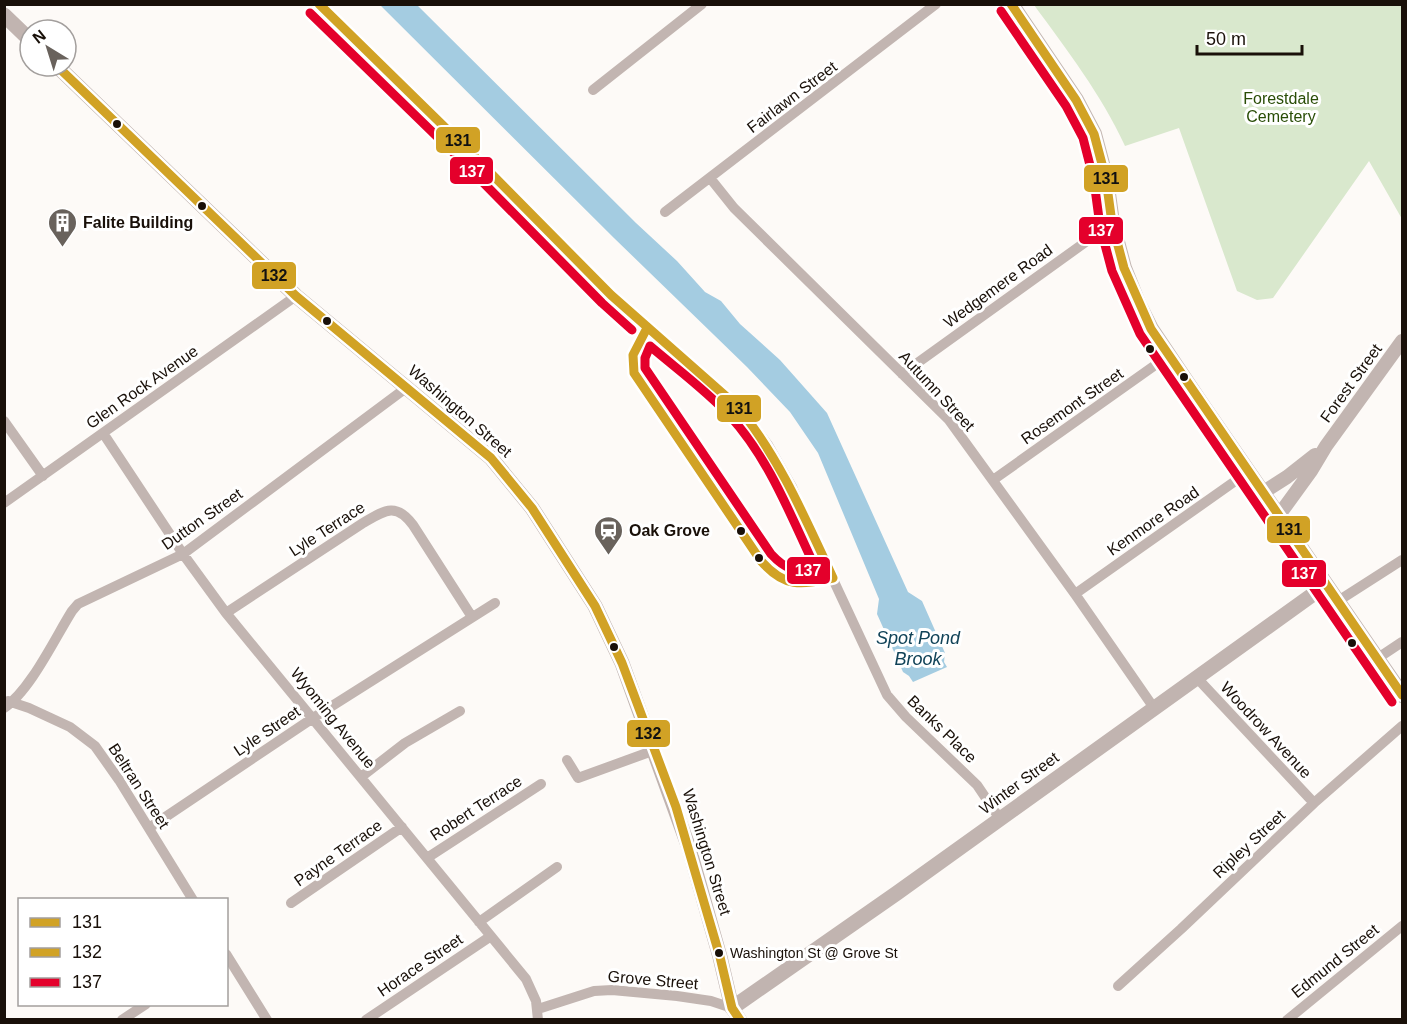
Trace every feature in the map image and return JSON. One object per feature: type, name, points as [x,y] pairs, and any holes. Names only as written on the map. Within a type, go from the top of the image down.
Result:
[{"type":"main road","points":[[1011,4],[1076,100],[1094,134],[1106,179],[1112,223],[1124,268],[1138,303],[1168,356],[1402,695]]},
{"type":"main road","points":[[4,15],[18,28]]},
{"type":"main road","name":"Washington Street","points":[[69,78],[296,296],[491,458],[532,508],[580,582],[622,663],[689,848],[720,957],[733,1016]]},
{"type":"main road","name":"Winter Street","points":[[733,1016],[812,953],[1326,585]]},
{"type":"street","name":"Banks Place","points":[[318,4],[466,148],[611,295],[719,389],[748,418],[768,445],[792,488],[887,695],[906,717],[972,779],[1000,819]]},
{"type":"street","points":[[593,90],[702,4]]},
{"type":"street","name":"Fairlawn Street","points":[[665,212],[936,4]]},
{"type":"street","name":"Autumn Street","points":[[710,178],[734,207],[949,420],[1154,708]]},
{"type":"street","name":"Wedgemere Road","points":[[902,374],[1112,223]]},
{"type":"street","name":"Glen Rock Avenue","points":[[4,503],[296,296]]},
{"type":"street","name":"Forest Street","points":[[1279,515],[1402,341]]},
{"type":"street","name":"Rosemont Street","points":[[993,480],[1168,356]]},
{"type":"street","name":"Dutton Street","points":[[7,704],[24,688],[78,604],[183,554],[406,388]]},
{"type":"street","points":[[4,421],[43,476]]},
{"type":"street","name":"Wyoming Avenue","points":[[103,433],[183,554],[226,613],[526,979],[533,992],[538,1014]]},
{"type":"street","name":"Forest Street","points":[[1263,493],[1308,463],[1326,446]]},
{"type":"street","name":"Kenmore Road","points":[[1075,594],[1248,472]]},
{"type":"street","name":"Lyle Terrace","points":[[226,613],[363,523],[382,512],[394,510],[403,513],[413,525],[472,617]]},
{"type":"street","points":[[1338,601],[1402,560]]},
{"type":"street","name":"Lyle Street","points":[[149,828],[313,718],[495,603]]},
{"type":"street","points":[[1378,658],[1402,642]]},
{"type":"street","name":"Woodrow Avenue","points":[[1197,678],[1314,803]]},
{"type":"street","name":"Beltran Street","points":[[7,704],[29,708],[87,739],[106,761],[192,898]]},
{"type":"street","points":[[361,777],[405,743],[460,711]]},
{"type":"street","name":"Ripley Street","points":[[1118,986],[1314,803],[1402,726]]},
{"type":"street","points":[[567,760],[578,778],[655,750]]},
{"type":"street","name":"Robert Terrace","points":[[427,858],[541,784]]},
{"type":"street","name":"Payne Terrace","points":[[291,903],[402,827]]},
{"type":"street","points":[[479,922],[557,867]]},
{"type":"street","name":"Edmund Street","points":[[1287,1020],[1402,926]]},
{"type":"street","name":"Horace Street","points":[[366,1020],[491,936]]},
{"type":"street","points":[[228,957],[267,1020]]},
{"type":"street","name":"Grove Street","points":[[538,1014],[594,992],[612,990],[711,1001],[733,1016]]},
{"type":"street","points":[[122,1020],[144,1006]]},
{"type":"green space","name":"Forestdale Cemetery","points":[[1034,5],[1402,5],[1402,219],[1369,161],[1273,298],[1257,300],[1237,291],[1179,128],[1125,146],[1094,90]]},
{"type":"water","name":"Spot Pond Brook","points":[[380,5],[417,5],[677,261],[705,292],[721,301],[740,324],[780,360],[827,413],[908,592],[922,601],[945,653],[944,662],[947,667],[913,682],[903,672],[877,614],[879,599],[818,453],[790,412]]},
{"type":"transit line","name":"131","points":[[319,4],[611,295],[738,407],[779,468],[833,578]]},
{"type":"transit line","name":"131","points":[[1011,4],[1076,100],[1094,134],[1106,179],[1112,223],[1124,268],[1151,329],[1402,695]]},
{"type":"transit line","name":"137","points":[[1001,11],[1066,106],[1083,138],[1094,181],[1100,226],[1112,271],[1140,334],[1392,702]]},
{"type":"transit line","name":"137","points":[[310,13],[458,157],[602,303],[632,330]]},
{"type":"transit line","name":"132","points":[[69,78],[296,296],[491,458],[532,508],[595,606],[622,663],[676,807],[720,957],[732,1008],[740,1020]]},
{"type":"transit line","name":"131","points":[[647,328],[633,355],[634,373],[761,561],[778,576],[794,582],[802,583],[833,578]]},
{"type":"transit line","name":"137","points":[[650,346],[712,398],[744,433],[779,490],[816,569],[791,569],[771,554],[645,368],[645,358],[650,346]]},
{"type":"place","name":"Falite Building","points":[[62,248]]},
{"type":"place","name":"Oak Grove","points":[[608,556]]},
{"type":"place","name":"Washington St @ Grove St","points":[[719,953]]}]
